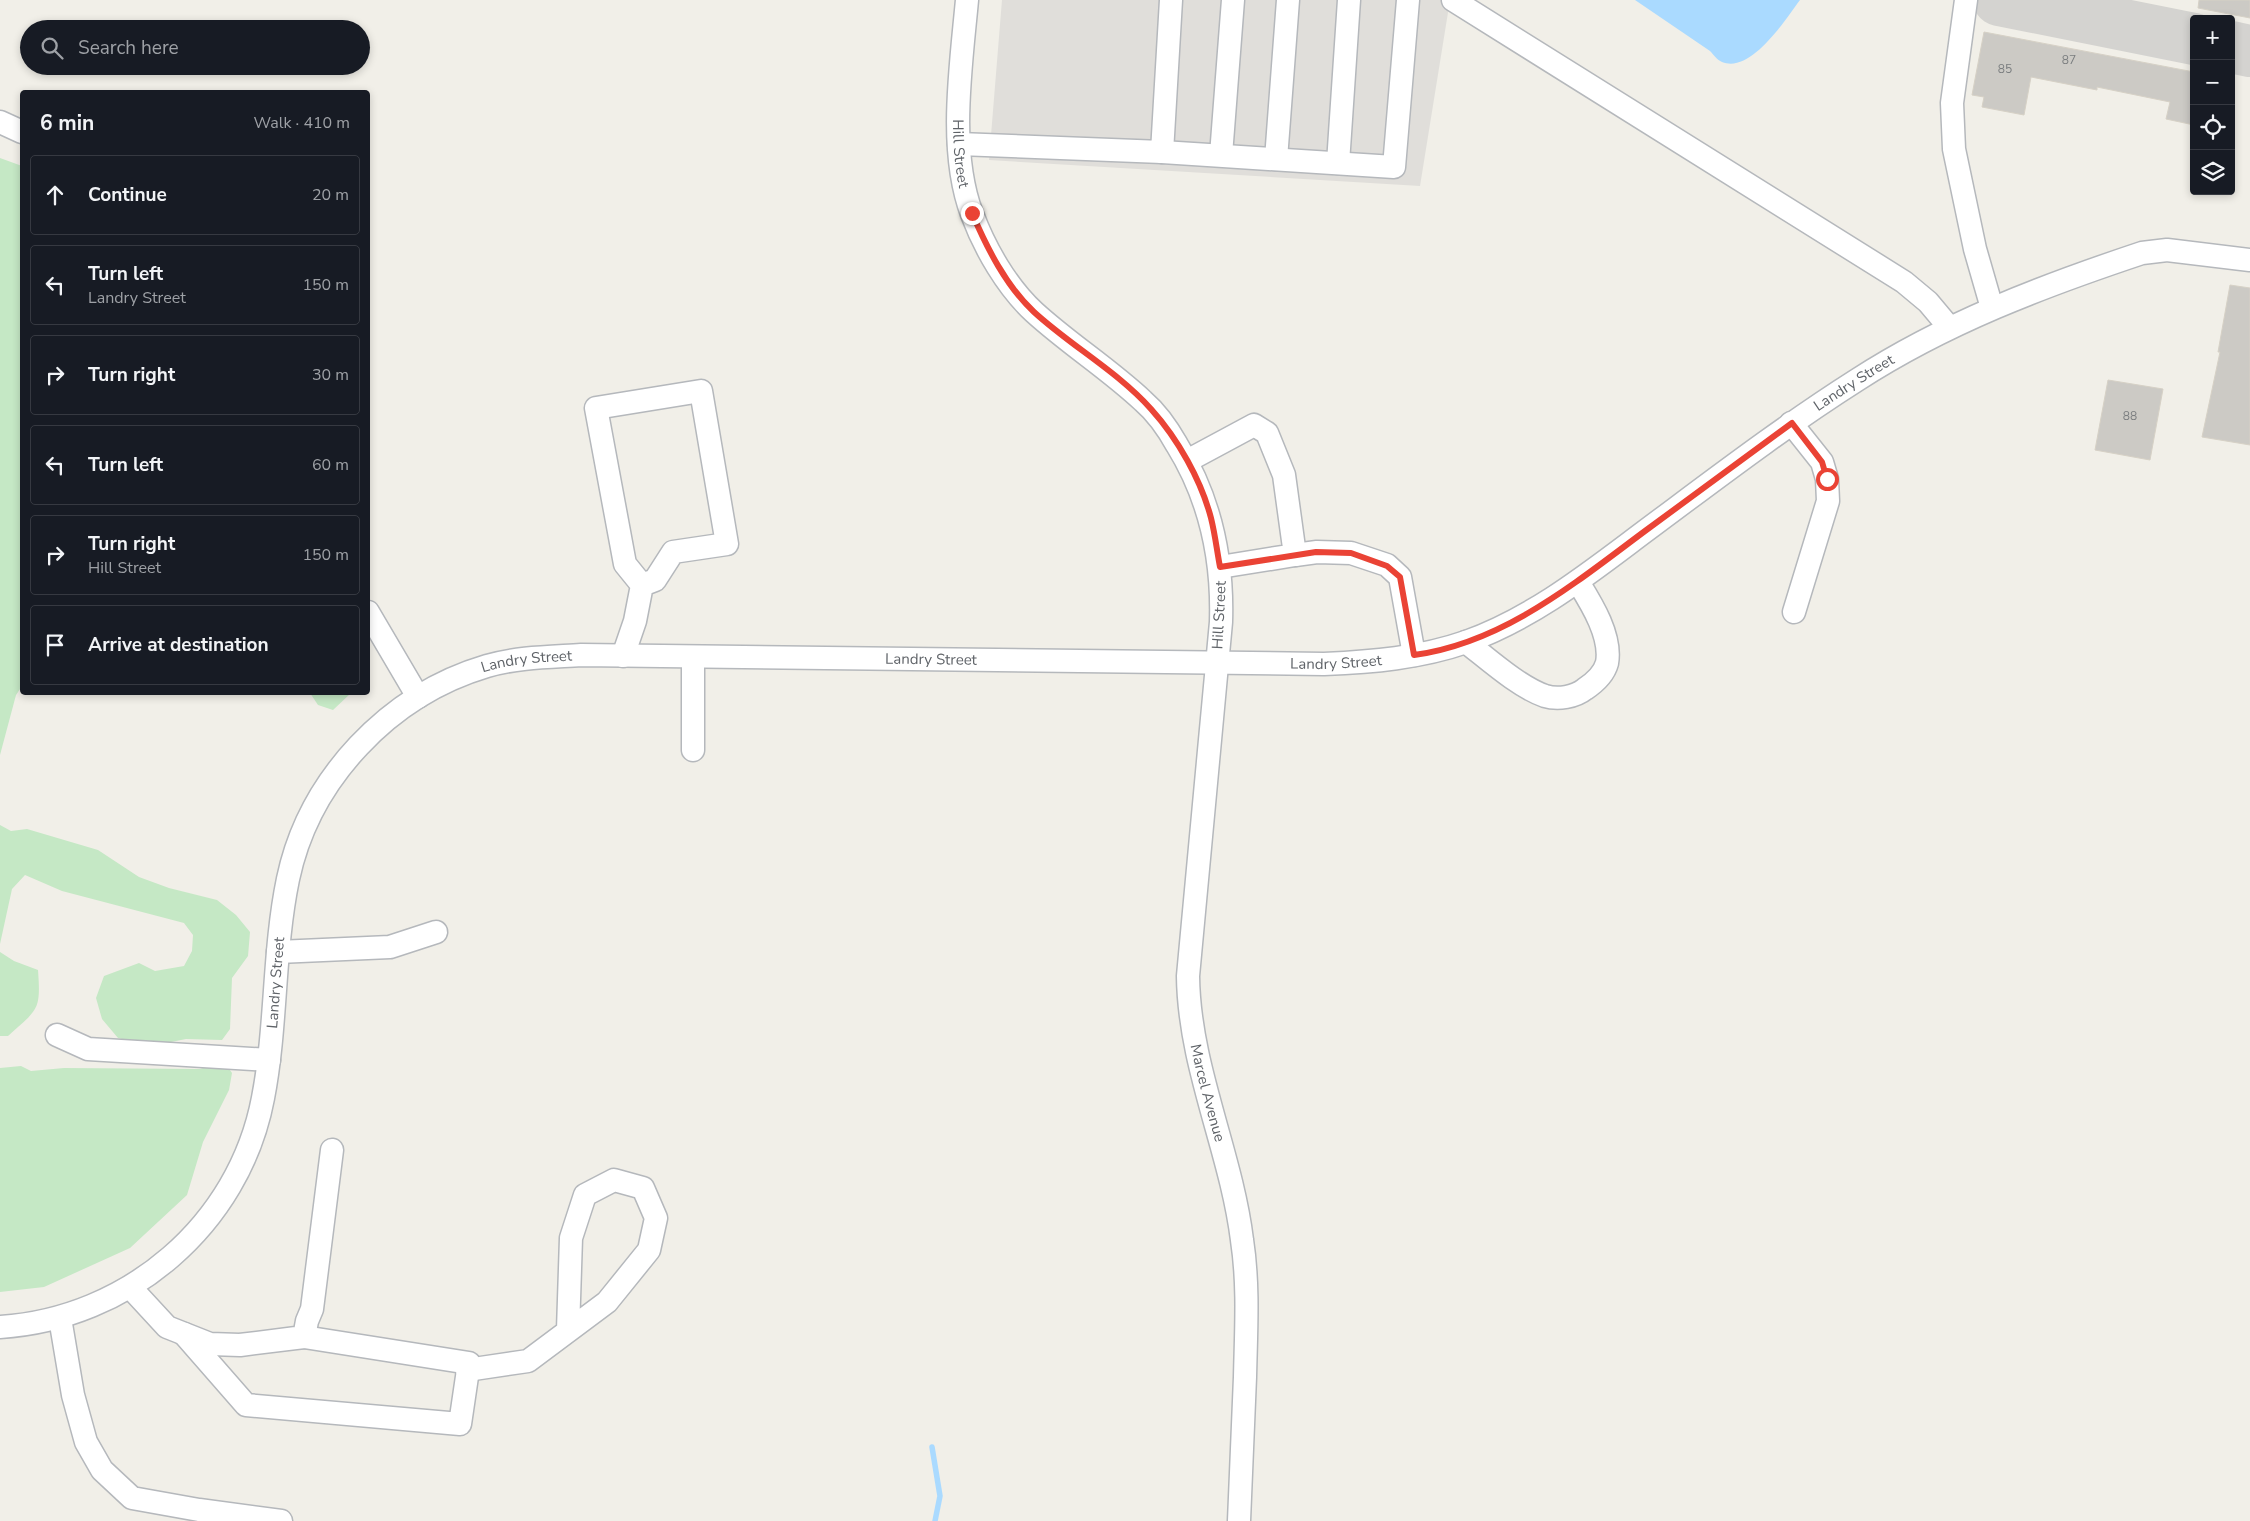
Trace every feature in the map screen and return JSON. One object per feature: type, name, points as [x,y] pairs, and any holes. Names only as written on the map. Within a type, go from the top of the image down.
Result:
[{"type":"street","name":"Hill Street","points":[[967,0],[959,144],[963,182],[972,213],[999,268],[1033,311],[1144,401],[1162,423],[1187,461],[1202,492],[1211,517],[1220,567],[1221,622],[1216,664]]},
{"type":"street","points":[[1162,152],[1171,0]]},
{"type":"street","points":[[1221,155],[1233,0]]},
{"type":"street","points":[[1276,159],[1288,0]]},
{"type":"street","points":[[1338,163],[1349,0]]},
{"type":"street","points":[[959,144],[1221,155],[1394,167],[1408,0]]},
{"type":"street","points":[[1452,0],[1904,282],[1928,302],[1949,327]]},
{"type":"street","points":[[1966,0],[1952,103],[1954,149],[1975,249],[1992,308]]},
{"type":"street","points":[[0,122],[20,131]]},
{"type":"street","name":"Landry Street","points":[[0,1327],[60,1318],[131,1288],[188,1242],[229,1188],[255,1132],[263,1099],[269,1060],[278,952],[290,868],[298,843],[314,806],[352,752],[380,724],[418,697],[461,675],[505,662],[552,656],[693,656],[1216,664],[1352,663],[1428,653],[1466,642],[1508,624],[1557,596],[1792,423],[1895,356],[1949,327],[1992,308],[2142,253],[2167,250],[2250,260]]},
{"type":"street","points":[[623,656],[635,621],[642,586],[625,564],[596,408],[701,391],[727,544],[673,552],[655,580],[642,586]]},
{"type":"street","points":[[1792,423],[1822,462],[1827,479],[1828,501],[1794,612]]},
{"type":"street","points":[[1187,461],[1254,425],[1267,433],[1284,475],[1295,555]]},
{"type":"street","points":[[1220,567],[1316,552],[1351,553],[1387,566],[1400,577],[1414,655]]},
{"type":"street","points":[[1466,642],[1508,675],[1546,696],[1563,698],[1579,694],[1593,684],[1607,663],[1606,635],[1590,601],[1578,582]]},
{"type":"street","points":[[370,615],[418,697]]},
{"type":"street","points":[[693,656],[693,750]]},
{"type":"street","name":"Marcel Avenue","points":[[1216,664],[1188,993],[1191,1017],[1209,1103],[1236,1204],[1245,1269],[1247,1310],[1239,1521]]},
{"type":"street","points":[[278,952],[390,947],[436,932]]},
{"type":"street","points":[[57,1035],[88,1049],[269,1060]]},
{"type":"street","points":[[304,1337],[307,1321],[312,1309],[332,1150]]},
{"type":"street","points":[[467,1370],[528,1361],[607,1302],[649,1250],[656,1218],[643,1188],[614,1180],[585,1195],[571,1238],[568,1330]]},
{"type":"street","points":[[131,1288],[167,1327],[210,1344],[240,1345],[304,1337],[468,1363],[460,1424],[246,1405],[184,1334]]},
{"type":"street","points":[[60,1318],[73,1396],[86,1442],[102,1470],[120,1487],[132,1498],[199,1510],[281,1521]]},
{"type":"shaded area","points":[[1002,0],[1450,0],[1420,186],[989,160]]},
{"type":"green space","points":[[0,158],[20,165],[20,689],[16,695],[0,755]]},
{"type":"green space","points":[[311,695],[349,695],[333,710],[318,705]]},
{"type":"green space","points":[[0,825],[11,831],[27,829],[98,850],[139,877],[169,888],[217,900],[236,915],[250,932],[248,956],[232,978],[230,1029],[222,1040],[186,1039],[151,1046],[118,1038],[102,1019],[96,998],[104,976],[139,963],[155,971],[184,966],[192,951],[193,935],[184,923],[62,891],[25,875],[12,889],[0,944]]},
{"type":"green space","points":[[0,952],[14,961],[38,970],[38,1002],[26,1020],[8,1036],[0,1036]]},
{"type":"green space","points":[[217,1063],[227,1066],[232,1073],[229,1090],[203,1142],[187,1195],[130,1248],[44,1287],[0,1292],[0,1068],[21,1066],[31,1071],[64,1068],[200,1069]]},
{"type":"water","points":[[1635,0],[1800,0],[1766,43],[1744,60],[1733,64],[1720,61],[1710,51]]},
{"type":"building","points":[[2199,0],[2250,0],[2250,18],[2235,15],[2198,8]]},
{"type":"building","points":[[1984,32],[2190,71],[2190,124],[2166,119],[2170,102],[2097,87],[2097,90],[2031,77],[2024,115],[1982,107],[1984,97],[1972,95]]},
{"type":"building","points":[[2230,285],[2250,288],[2250,445],[2202,437],[2220,352],[2218,352]]},
{"type":"building","points":[[2108,380],[2163,389],[2150,460],[2095,450]]},
{"type":"waterway","points":[[932,1447],[940,1496],[935,1521]]},
{"type":"taxiway","points":[[1999,0],[2190,38]]},
{"type":"taxiway","points":[[2235,48],[2250,51]]},
{"type":"route","points":[[972,213],[999,268],[1033,311],[1144,401],[1174,439],[1202,492],[1211,517],[1220,567],[1316,552],[1351,553],[1387,566],[1400,577],[1414,655],[1466,642],[1508,624],[1538,608],[1563,592],[1792,423],[1822,462],[1827,479]]}]
